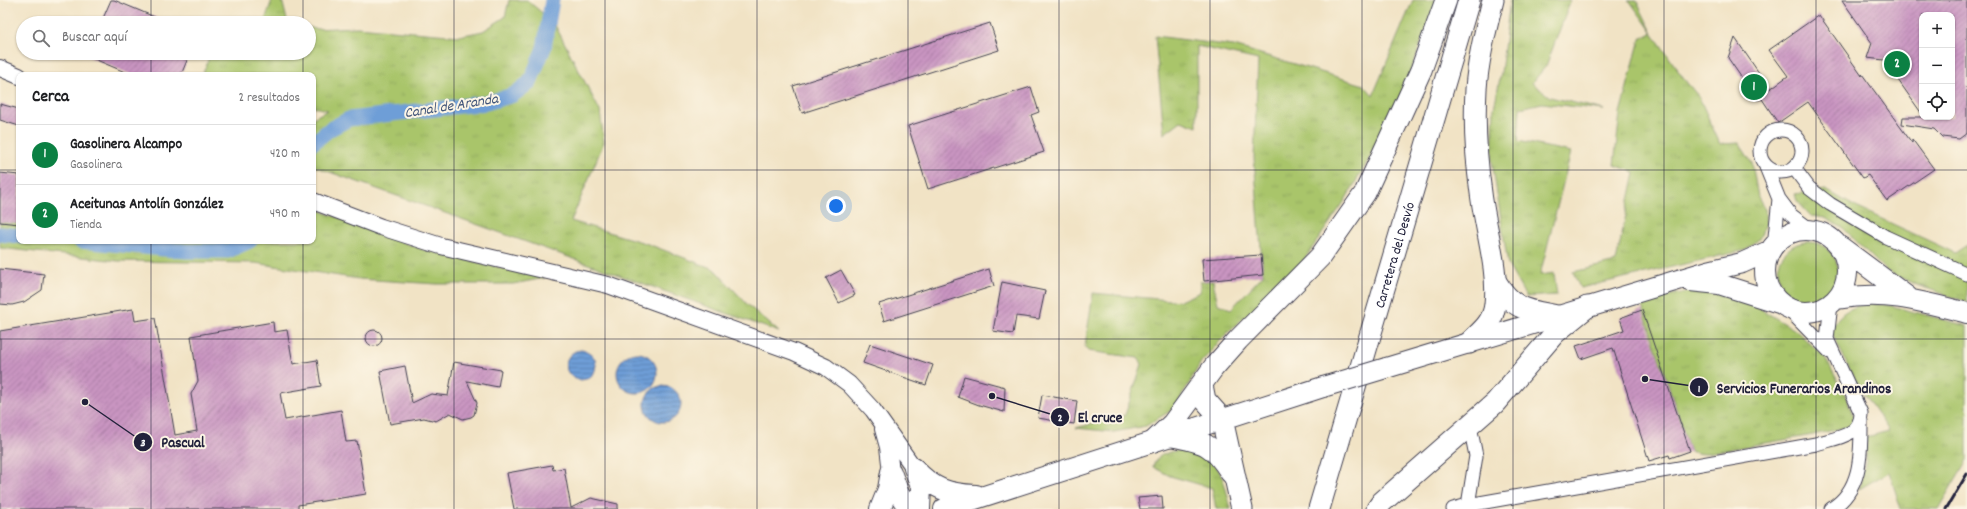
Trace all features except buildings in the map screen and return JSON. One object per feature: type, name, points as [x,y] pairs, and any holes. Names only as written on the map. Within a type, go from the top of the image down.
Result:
[{"type":"highway","points":[[1163,439],[1173,423],[1238,340],[1320,257],[1365,193],[1421,70],[1446,0]]},
{"type":"highway","name":"Carretera del Desvío","points":[[1319,509],[1469,0]]},
{"type":"highway","points":[[1469,342],[1490,324],[1495,305],[1496,282],[1481,193],[1476,142],[1476,89],[1481,50],[1493,0]]},
{"type":"highway","points":[[1496,282],[1504,295],[1523,310],[1558,316]]},
{"type":"highway","points":[[1377,509],[1382,502],[1495,403],[1555,333],[1587,307]]},
{"type":"highway","points":[[1202,385],[1205,400],[1222,419],[1242,509]]},
{"type":"highway","points":[[1163,439],[1197,440],[1216,451],[1235,478]]},
{"type":"main road","points":[[1782,305],[1772,294],[1767,283],[1765,272],[1766,261],[1772,248],[1780,239],[1800,230],[1811,230],[1822,233],[1832,239],[1840,247],[1908,298]]},
{"type":"main road","points":[[1834,302],[1845,287],[1848,274],[1846,260],[1840,247]]},
{"type":"main road","points":[[944,509],[1410,360],[1672,282],[1742,263],[1772,248]]},
{"type":"main road","points":[[1672,282],[1699,281],[1719,284],[1796,311],[1808,312],[1820,310],[1834,302],[1873,295],[1908,298],[1967,313]]},
{"type":"main road","points":[[914,468],[926,481],[954,494],[986,495]]},
{"type":"main road","points":[[914,468],[921,487],[920,509]]},
{"type":"main road","points":[[880,509],[888,489],[891,472]]},
{"type":"main road","points":[[891,472],[900,494],[909,509]]},
{"type":"street","points":[[0,68],[16,75]]},
{"type":"street","points":[[1772,248],[1777,194],[1780,177],[1790,170],[1802,156],[1802,149],[1796,136],[1784,130],[1770,133],[1761,143],[1760,156],[1777,194],[1791,215],[1811,230]]},
{"type":"street","points":[[1766,167],[1779,173],[1790,170]]},
{"type":"street","points":[[1790,170],[1809,188],[1830,204],[1886,237],[1967,274]]},
{"type":"street","points":[[316,202],[381,227],[441,246],[608,285],[794,352],[826,367],[850,384],[873,410],[914,468]]},
{"type":"street","points":[[1831,509],[1852,491],[1861,459],[1861,413],[1854,395],[1832,355],[1826,339],[1827,325],[1834,302]]},
{"type":"street","points":[[1782,305],[1832,355]]},
{"type":"street","points":[[1453,509],[1468,505],[1816,444],[1850,434],[1856,429],[1861,421]]},
{"type":"street","points":[[882,424],[888,447],[891,472]]},
{"type":"street","points":[[1468,505],[1476,456],[1470,426]]},
{"type":"green space","points":[[272,0],[282,0],[286,16],[266,16]]},
{"type":"green space","points":[[509,0],[527,0],[554,23],[600,111],[604,142],[571,221],[645,243],[714,269],[748,305],[779,332],[316,167],[316,116],[328,110],[316,108],[316,72],[203,72],[208,60],[316,60],[316,29],[357,27],[459,36],[483,31],[505,17]]},
{"type":"green space","points":[[1413,0],[1437,0],[1406,84],[1369,159],[1344,202],[1295,273],[1231,329],[1201,362],[1175,408],[1146,426],[1114,432],[1076,428],[1125,415],[1142,364],[1138,358],[1088,351],[1085,346],[1093,293],[1180,301],[1200,292],[1200,281],[1213,281],[1218,304],[1231,309],[1263,275],[1254,158],[1258,60],[1197,46],[1197,127],[1181,121],[1164,134],[1155,36],[1234,46],[1364,85],[1373,95]]},
{"type":"green space","points":[[1510,0],[1571,0],[1546,66],[1532,83],[1550,97],[1604,110],[1542,103],[1520,108],[1518,141],[1571,152],[1540,275],[1554,273],[1557,295],[1526,297],[1508,265],[1492,161],[1494,108],[1501,73]]},
{"type":"green space","points":[[1629,0],[1636,0],[1652,32]]},
{"type":"green space","points":[[1652,32],[1683,78],[1699,97],[1720,144],[1739,143],[1752,163],[1758,197],[1765,209],[1766,224],[1759,239],[1746,250],[1580,288],[1573,272],[1616,262],[1635,172],[1614,165],[1620,113],[1640,39]]},
{"type":"green space","points":[[1826,190],[1856,207],[1955,253],[1967,245],[1967,302],[1917,285],[1886,271],[1843,228],[1825,218],[1811,216],[1797,201],[1795,194]]},
{"type":"green space","points":[[316,209],[421,249],[545,278],[513,284],[437,284],[359,279],[255,263],[118,261],[0,248],[0,222],[16,224],[16,244],[316,244]]},
{"type":"green space","points":[[1808,242],[1824,247],[1829,251],[1833,256],[1838,272],[1833,288],[1829,293],[1824,297],[1808,302],[1792,297],[1787,293],[1783,288],[1778,272],[1783,256],[1787,251],[1792,247]]},
{"type":"green space","points":[[1688,292],[1712,292],[1733,298],[1761,309],[1795,330],[1824,356],[1844,392],[1853,416],[1851,426],[1813,435],[1701,454],[1690,451],[1640,300]]},
{"type":"green space","points":[[1865,303],[1888,305],[1967,326],[1967,460],[1938,509],[1901,509],[1889,472],[1859,489],[1866,460],[1866,437],[1889,431],[1857,384],[1831,331],[1837,320],[1844,312]]},
{"type":"green space","points":[[1186,450],[1207,457],[1214,463],[1219,470],[1226,488],[1231,509],[1216,509],[1212,488],[1170,476],[1153,467],[1158,458],[1162,455]]},
{"type":"water","points":[[581,350],[592,354],[596,365],[592,376],[581,380],[570,376],[566,365],[570,354]]},
{"type":"water","points":[[641,353],[648,356],[654,362],[657,373],[656,381],[648,390],[641,393],[633,393],[626,390],[618,381],[617,369],[620,362],[629,354]]},
{"type":"water","points":[[667,386],[676,391],[680,397],[680,411],[676,417],[667,422],[659,422],[650,417],[646,411],[645,400],[650,391],[656,387]]},
{"type":"waterway","name":"Canal de Aranda","points":[[316,141],[330,129],[349,119],[486,103],[513,95],[530,82],[544,48],[552,0]]},
{"type":"waterway","name":"Canal de Aranda","points":[[0,234],[16,236]]},
{"type":"waterway","name":"Canal de Aranda","points":[[112,244],[186,251],[228,251],[243,244]]},
{"type":"railway","points":[[1946,509],[1967,474]]},
{"type":"place","name":"Aceitunas Antolín González","points":[[1897,64]]},
{"type":"place","name":"Gasolinera Alcampo","points":[[1754,87]]},
{"type":"place","name":"Servicios Funerarios Arandinos","points":[[1645,379]]},
{"type":"place","name":"El cruce","points":[[992,396]]},
{"type":"place","name":"Pascual","points":[[85,402]]}]
